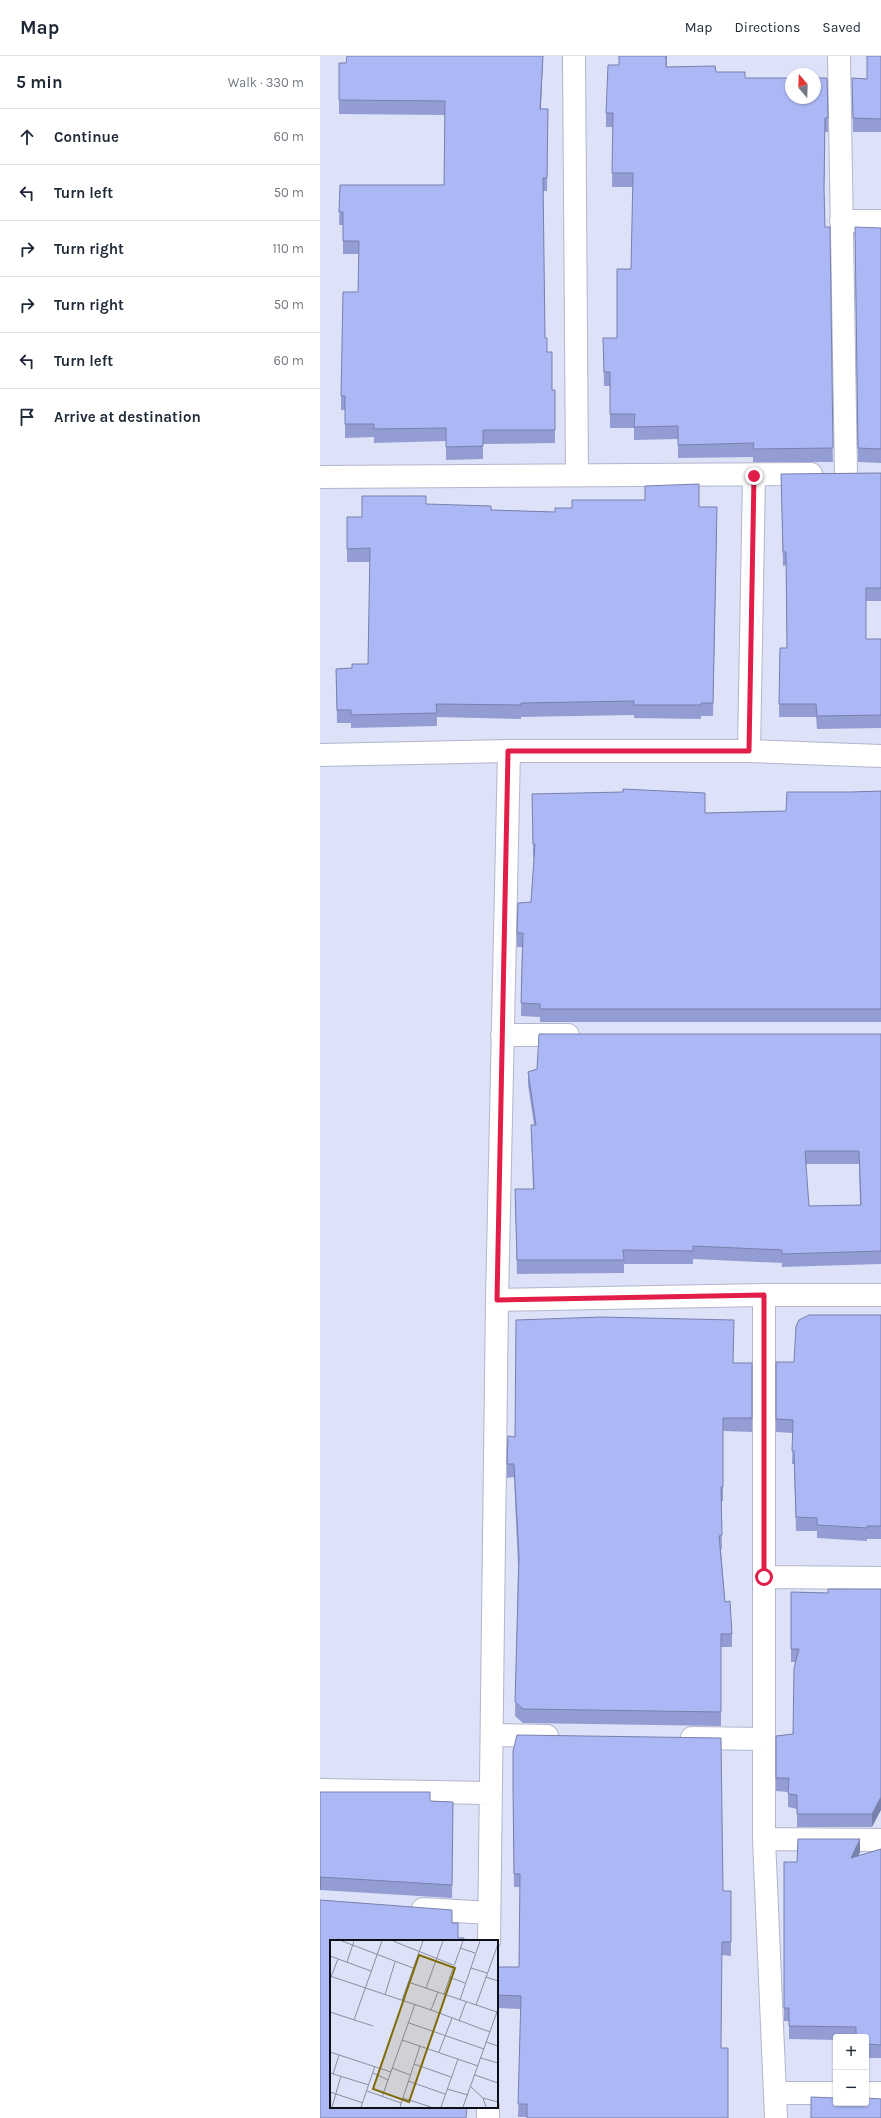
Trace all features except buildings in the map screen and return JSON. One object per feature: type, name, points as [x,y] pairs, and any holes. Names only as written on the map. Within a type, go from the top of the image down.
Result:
[{"type":"street","points":[[574,56],[577,475]]},
{"type":"street","points":[[839,56],[846,474]]},
{"type":"street","points":[[841,221],[881,221]]},
{"type":"street","points":[[320,477],[577,475],[754,476],[867,474]]},
{"type":"street","points":[[749,751],[754,476]]},
{"type":"street","points":[[489,1940],[489,1793],[492,1735],[497,1300],[508,751]]},
{"type":"street","points":[[320,755],[508,751],[749,751],[881,756]]},
{"type":"street","points":[[502,1035],[589,1035]]},
{"type":"street","points":[[497,1300],[764,1295],[881,1295]]},
{"type":"street","points":[[764,1295],[764,1838],[776,2118]]},
{"type":"street","points":[[764,1577],[881,1578]]},
{"type":"street","points":[[492,1735],[564,1736]]},
{"type":"street","points":[[668,1738],[764,1739]]},
{"type":"street","points":[[320,1790],[489,1793]]},
{"type":"street","points":[[764,1838],[881,1840]]},
{"type":"street","points":[[405,1908],[489,1913]]},
{"type":"street","points":[[775,2093],[833,2093]]},
{"type":"street","points":[[869,2093],[881,2093]]},
{"type":"route","points":[[754,476],[749,751],[508,751],[497,1300],[764,1295],[764,1577]]}]
